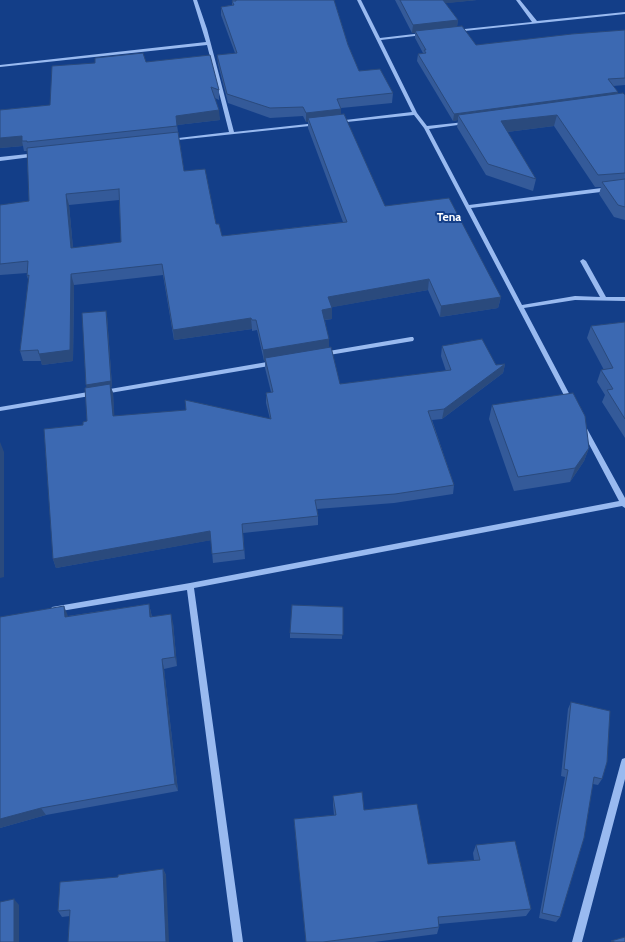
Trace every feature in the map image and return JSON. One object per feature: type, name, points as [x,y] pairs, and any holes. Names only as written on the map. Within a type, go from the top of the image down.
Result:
[{"type":"street","points":[[195,0],[209,43],[232,133]]},
{"type":"street","points":[[359,0],[414,113],[426,128],[572,405]]},
{"type":"street","points":[[518,0],[535,22]]},
{"type":"street","points":[[449,31],[625,13]]},
{"type":"street","points":[[379,39],[426,34]]},
{"type":"street","points":[[0,66],[209,43]]},
{"type":"street","points":[[327,123],[414,113]]},
{"type":"street","points":[[426,128],[472,122]]},
{"type":"street","points":[[163,141],[320,124]]},
{"type":"street","points":[[0,159],[46,154]]},
{"type":"street","points":[[467,207],[625,187]]},
{"type":"street","points":[[582,261],[604,298]]},
{"type":"street","points":[[520,307],[576,298],[625,298]]},
{"type":"street","points":[[318,355],[411,339]]},
{"type":"street","points":[[0,409],[279,362]]},
{"type":"street","points":[[46,610],[190,586],[625,504],[579,419]]},
{"type":"street","points":[[190,586],[238,942]]},
{"type":"street","points":[[577,942],[625,762]]},
{"type":"building","points":[[334,0],[348,45],[359,71],[380,69],[393,93],[337,99],[341,109],[306,113],[303,107],[270,108],[227,94],[217,55],[237,53],[221,7],[234,5],[232,1]]},
{"type":"building","points":[[400,0],[443,0],[458,20],[413,25]]},
{"type":"building","points":[[462,26],[476,45],[572,34],[625,30],[625,78],[608,79],[618,92],[454,114],[418,54],[426,53],[424,50],[426,50],[415,31]]},
{"type":"building","points":[[143,53],[146,62],[210,55],[219,90],[211,87],[219,110],[176,116],[177,126],[27,142],[22,141],[22,136],[0,138],[0,110],[50,105],[52,66],[95,63],[95,58]]},
{"type":"building","points":[[623,93],[625,95],[625,173],[598,175],[557,115],[501,121],[536,179],[488,164],[458,115]]},
{"type":"building","points":[[344,114],[385,206],[449,198],[501,297],[441,306],[429,279],[328,297],[332,308],[322,310],[329,339],[263,350],[256,320],[252,320],[251,318],[173,330],[162,264],[71,274],[70,350],[39,354],[38,350],[20,351],[29,275],[27,276],[28,261],[0,264],[0,205],[29,201],[27,148],[178,132],[184,171],[205,169],[216,224],[219,224],[222,236],[347,222],[308,118]],"holes":[[[119,189],[121,242],[71,248],[66,194]]]},
{"type":"building","points":[[625,179],[625,207],[618,205],[602,182]]},
{"type":"building","points":[[106,311],[111,381],[86,385],[82,313]]},
{"type":"building","points":[[625,322],[625,419],[607,390],[613,389],[601,370],[613,368],[591,326]]},
{"type":"building","points":[[482,339],[496,365],[505,364],[444,409],[428,411],[454,485],[395,494],[315,500],[318,516],[242,524],[244,550],[212,554],[210,531],[53,559],[44,429],[83,425],[83,422],[87,421],[85,388],[110,384],[113,416],[186,410],[185,400],[271,419],[266,393],[273,392],[265,358],[331,347],[340,384],[451,370],[442,346]]},
{"type":"building","points":[[573,393],[585,416],[589,448],[575,468],[518,477],[492,405]]},
{"type":"building","points":[[149,604],[150,617],[171,614],[175,657],[162,659],[175,784],[41,808],[0,819],[0,617],[64,606],[65,617]]},
{"type":"building","points":[[292,605],[343,607],[343,635],[290,633]]},
{"type":"building","points":[[571,702],[610,711],[607,762],[602,779],[594,777],[584,838],[560,917],[542,913],[568,770],[564,769]]},
{"type":"building","points":[[362,792],[364,810],[417,804],[428,864],[480,860],[476,845],[515,841],[531,909],[438,917],[439,927],[323,942],[306,942],[294,819],[336,815],[333,796]]},
{"type":"building","points":[[163,869],[166,942],[68,942],[70,910],[58,911],[60,882],[118,877],[118,875]]},
{"type":"building","points":[[14,899],[14,942],[0,942],[0,902]]},
{"type":"building","points":[[625,937],[625,942],[611,941]]},
{"type":"district","name":"Tena","points":[[449,217]]}]
